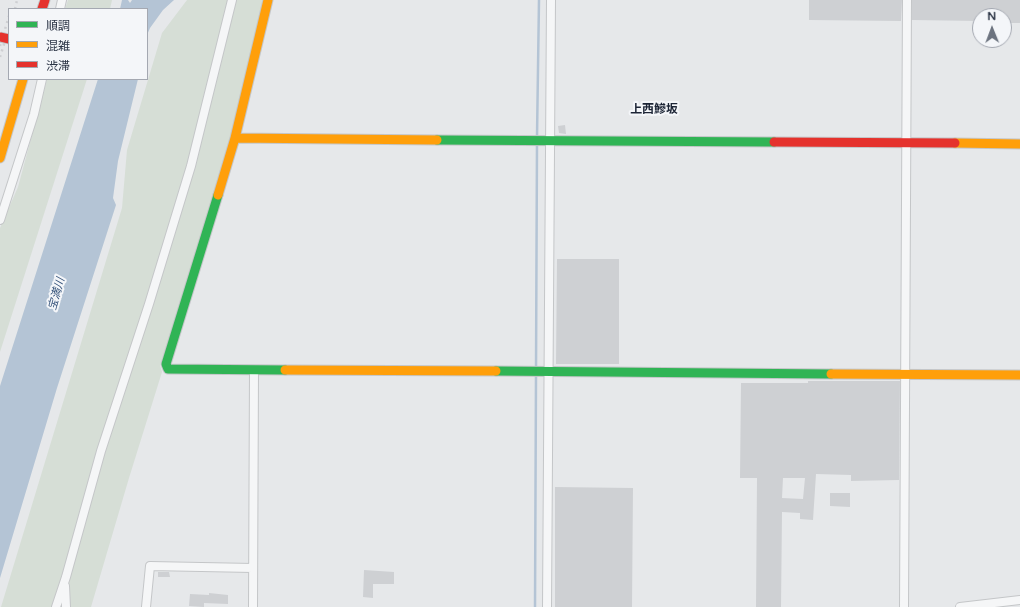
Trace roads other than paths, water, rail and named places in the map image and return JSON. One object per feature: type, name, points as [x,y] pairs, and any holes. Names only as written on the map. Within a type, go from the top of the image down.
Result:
[{"type":"street","points":[[56,607],[66,577],[101,451],[152,296],[191,166],[232,0]]},
{"type":"street","points":[[268,0],[235,138],[166,367],[168,369],[905,376],[1020,375]]},
{"type":"street","points":[[547,607],[547,142],[551,0]]},
{"type":"street","points":[[904,607],[907,0]]},
{"type":"street","points":[[0,158],[23,80]]},
{"type":"street","points":[[0,220],[34,114],[42,80]]},
{"type":"street","points":[[235,138],[533,142],[1020,144]]},
{"type":"street","points":[[253,607],[254,370]]},
{"type":"street","points":[[146,607],[150,566],[253,568]]},
{"type":"street","points":[[66,577],[66,607]]},
{"type":"street","points":[[960,607],[1020,600]]},
{"type":"water","points":[[122,0],[128,0],[130,3],[132,0],[174,0],[163,10],[148,33],[148,8],[120,8]]},
{"type":"water","name":"宝満川","points":[[98,80],[138,80],[118,161],[113,198],[116,205],[57,388],[0,578],[0,386]]},
{"type":"waterway","points":[[537,137],[539,0]]},
{"type":"waterway","points":[[536,369],[537,142]]},
{"type":"waterway","points":[[535,607],[536,374]]},
{"type":"railway","points":[[15,8],[17,0]]},
{"type":"railway","points":[[0,46],[8,19]]},
{"type":"railway","points":[[0,57],[5,41]]},
{"type":"district","name":"上西鰺坂","points":[[654,110]]}]
